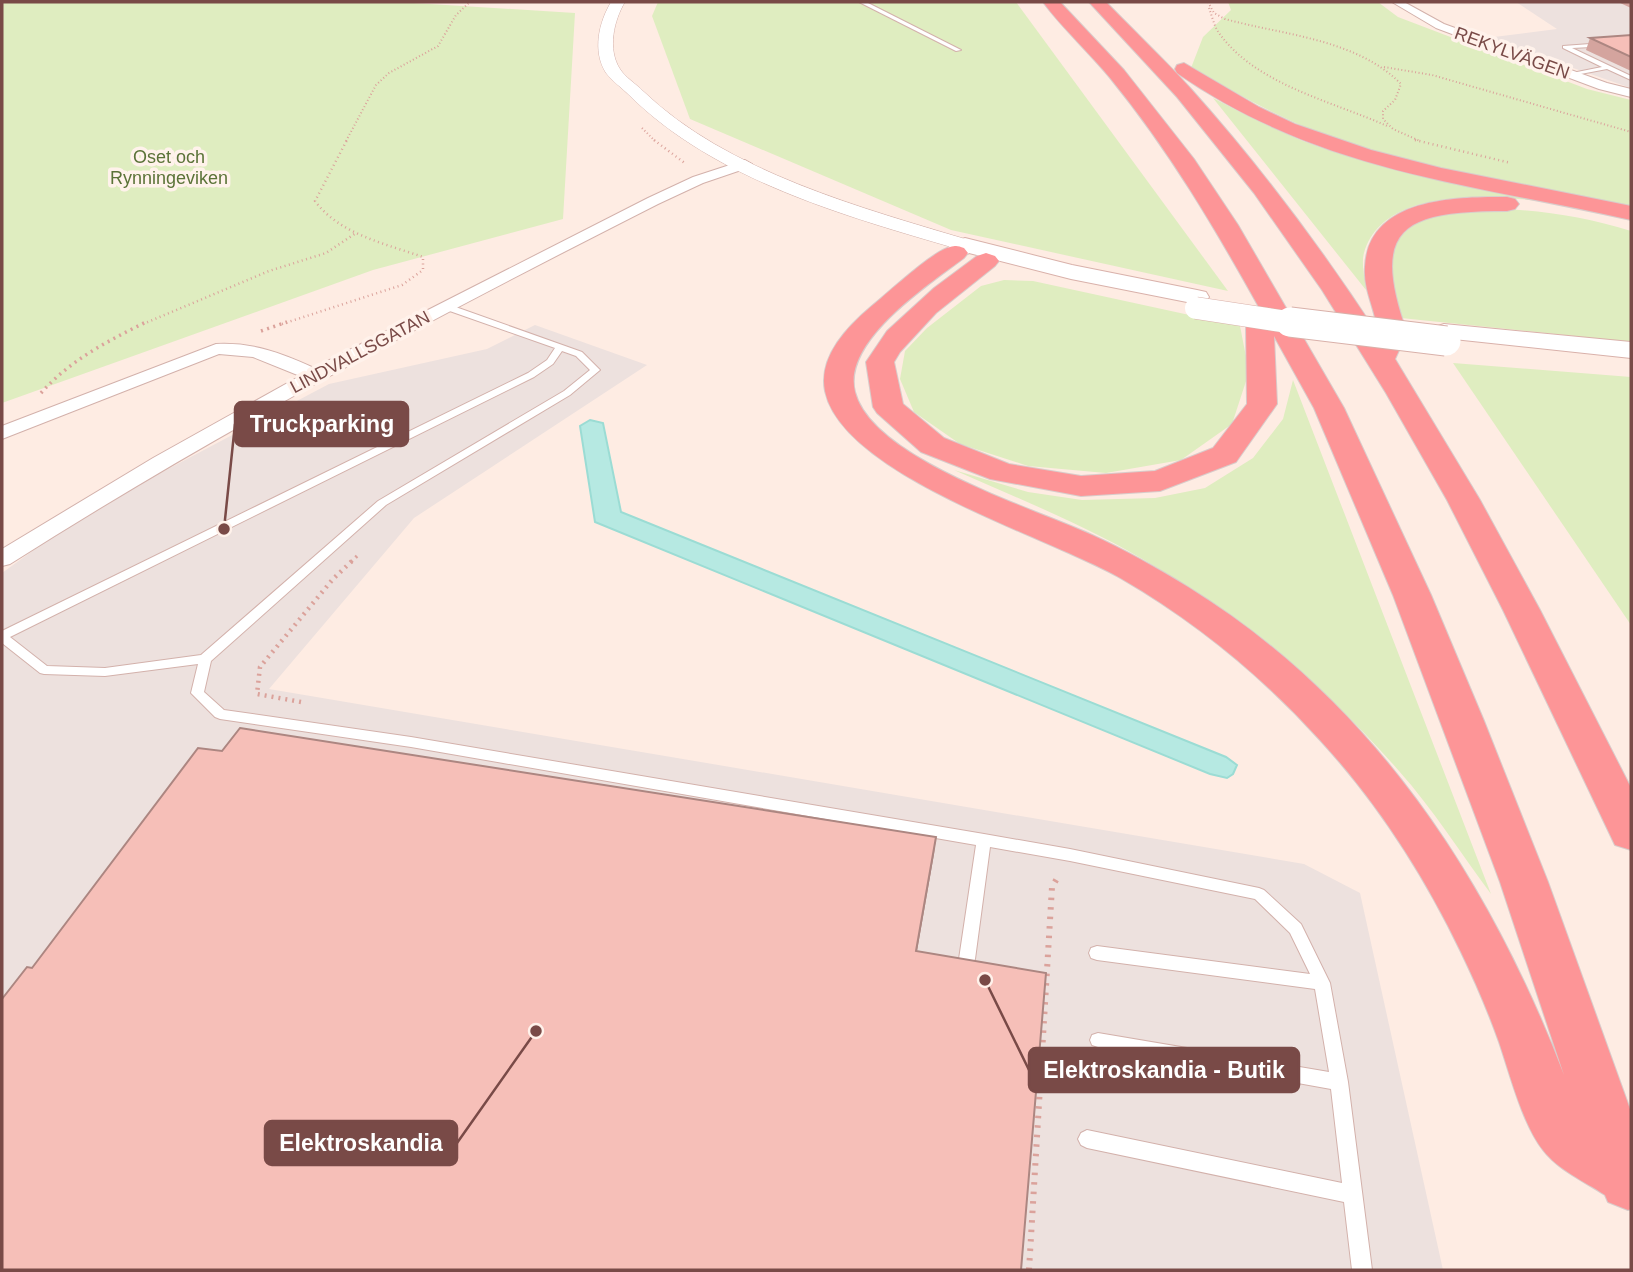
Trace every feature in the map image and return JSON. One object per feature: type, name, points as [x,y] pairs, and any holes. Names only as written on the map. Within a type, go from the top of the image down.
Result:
[{"type":"highway","points":[[1052,2],[1117,74],[1179,154],[1226,225],[1329,408],[1417,607],[1519,869],[1628,1184]]},
{"type":"highway","points":[[1099,2],[1208,86],[1246,110],[1299,133],[1420,170],[1631,213]]},
{"type":"highway","points":[[1099,2],[1196,104],[1258,179],[1328,277],[1381,358],[1458,491],[1531,628],[1631,834]]},
{"type":"highway","points":[[1381,358],[1393,333],[1379,295],[1378,255],[1388,232],[1399,222],[1435,208],[1489,203],[1551,207],[1631,226]]},
{"type":"highway","points":[[976,253],[945,294],[888,346],[879,363],[878,382],[884,401],[898,420],[920,439],[972,464],[1024,479],[1076,485],[1149,482],[1185,474],[1215,462],[1238,446],[1252,429],[1261,411],[1268,375],[1260,325],[1273,309]]},
{"type":"highway","points":[[976,253],[866,325],[852,340],[843,355],[838,372],[839,389],[846,408],[858,426],[876,444],[909,466],[1080,542],[1177,596],[1247,647],[1314,707],[1378,778],[1437,862],[1489,959],[1560,1128],[1628,1184]]},
{"type":"main road","points":[[976,253],[1071,272],[1196,303],[1319,327],[1631,350]]},
{"type":"main road","points":[[1445,337],[1631,360]]},
{"type":"street","points":[[618,2],[606,32],[605,44],[613,71],[612,80],[640,114],[662,130],[743,171],[976,253]]},
{"type":"street","name":"REKYLVÄGEN","points":[[1397,2],[1440,26],[1570,74],[1631,93]]},
{"type":"street","points":[[613,71],[670,123],[743,171]]},
{"type":"street","name":"LINDVALLSGATAN","points":[[653,201],[719,183],[743,171]]},
{"type":"street","name":"LINDVALLSGATAN","points":[[2,559],[138,474],[315,376],[653,201],[743,171]]},
{"type":"street","points":[[2,433],[216,349],[237,347],[262,351],[315,376]]},
{"type":"lane","points":[[862,2],[958,50]]},
{"type":"lane","points":[[1631,43],[1564,47],[1631,78]]},
{"type":"lane","points":[[1570,74],[1605,68]]},
{"type":"lane","points":[[447,307],[560,347],[579,354],[595,370],[567,393],[382,503],[205,659],[105,672],[44,670],[2,636],[531,375],[550,362],[560,347]]},
{"type":"lane","points":[[205,659],[197,693],[220,714],[411,742],[984,840],[1259,894],[1296,929],[1322,983],[1339,1082],[1362,1270]]},
{"type":"lane","points":[[967,959],[984,840]]},
{"type":"lane","points":[[1097,953],[1322,983]]},
{"type":"lane","points":[[1098,1040],[1339,1082]]},
{"type":"lane","points":[[1087,1139],[1351,1194]]},
{"type":"path","points":[[257,332],[402,285],[423,270],[423,257],[356,233],[320,210],[315,201],[327,185],[352,125],[376,85],[387,73],[438,48],[456,15],[470,2]]},
{"type":"path","points":[[1208,2],[1213,24],[1220,35],[1260,68],[1284,81],[1431,144],[1511,163]]},
{"type":"path","points":[[1209,7],[1225,19],[1349,52],[1383,67],[1432,75],[1631,132]]},
{"type":"path","points":[[1383,67],[1401,83],[1395,100],[1384,111],[1383,119],[1393,129]]},
{"type":"path","points":[[640,114],[635,114],[643,132],[684,161],[688,170]]},
{"type":"path","points":[[33,420],[33,407],[46,383],[81,356],[140,327],[270,271],[332,250],[356,233]]},
{"type":"path","points":[[308,704],[257,694],[260,667],[333,579],[360,553]]},
{"type":"path","points":[[1029,1270],[1052,887],[1070,855]]},
{"type":"shaded area","points":[[1516,2],[1631,2],[1631,88],[1486,38],[1557,29]]},
{"type":"shaded area","points":[[535,325],[647,365],[414,518],[269,689],[1304,864],[1360,893],[1443,1270],[2,1270],[2,573],[42,544],[149,479],[329,384],[487,349]]},
{"type":"green space","name":"Oset och Rynningeviken","points":[[2,2],[398,2],[575,13],[563,219],[373,270],[2,403]]},
{"type":"green space","points":[[658,2],[1016,2],[1228,291],[951,230],[690,119],[652,16]]},
{"type":"green space","points":[[1228,2],[1378,2],[1398,17],[1587,89],[1631,100],[1631,206],[1427,165],[1338,140],[1273,112],[1191,68],[1203,37],[1231,10]]},
{"type":"green space","points":[[1213,98],[1292,136],[1341,154],[1429,177],[1578,205],[1523,199],[1457,198],[1426,203],[1398,213],[1377,229],[1364,253],[1366,290]]},
{"type":"green space","points":[[1487,208],[1560,215],[1631,231],[1631,342],[1401,318],[1392,269],[1393,253],[1399,240],[1419,222],[1432,217]]},
{"type":"green space","points":[[1004,280],[1033,281],[1240,326],[1249,372],[1232,424],[1181,460],[1106,473],[1028,466],[960,444],[914,412],[900,379],[905,351],[927,328],[981,286]]},
{"type":"green space","points":[[1453,363],[1631,377],[1631,625]]},
{"type":"green space","points":[[1293,380],[1491,894],[1424,801],[1372,741],[1315,686],[1254,634],[1190,588],[1132,553],[1056,515],[954,470],[1028,492],[1082,500],[1155,498],[1205,488],[1253,458],[1283,419]]},
{"type":"water","points":[[590,420],[603,423],[621,512],[1226,757],[1237,765],[1233,774],[1227,778],[1210,774],[595,522],[580,426]]},
{"type":"building","points":[[1631,35],[1631,57],[1590,38]]},
{"type":"building","points":[[240,728],[936,837],[916,951],[1046,973],[1021,1270],[2,1270],[2,999],[27,967],[32,968],[198,748],[222,751]]},
{"type":"place","name":"Truckparking","points":[[224,529]]},
{"type":"place","name":"Elektroskandia - Butik","points":[[985,980]]},
{"type":"place","name":"Elektroskandia","points":[[536,1031]]}]
